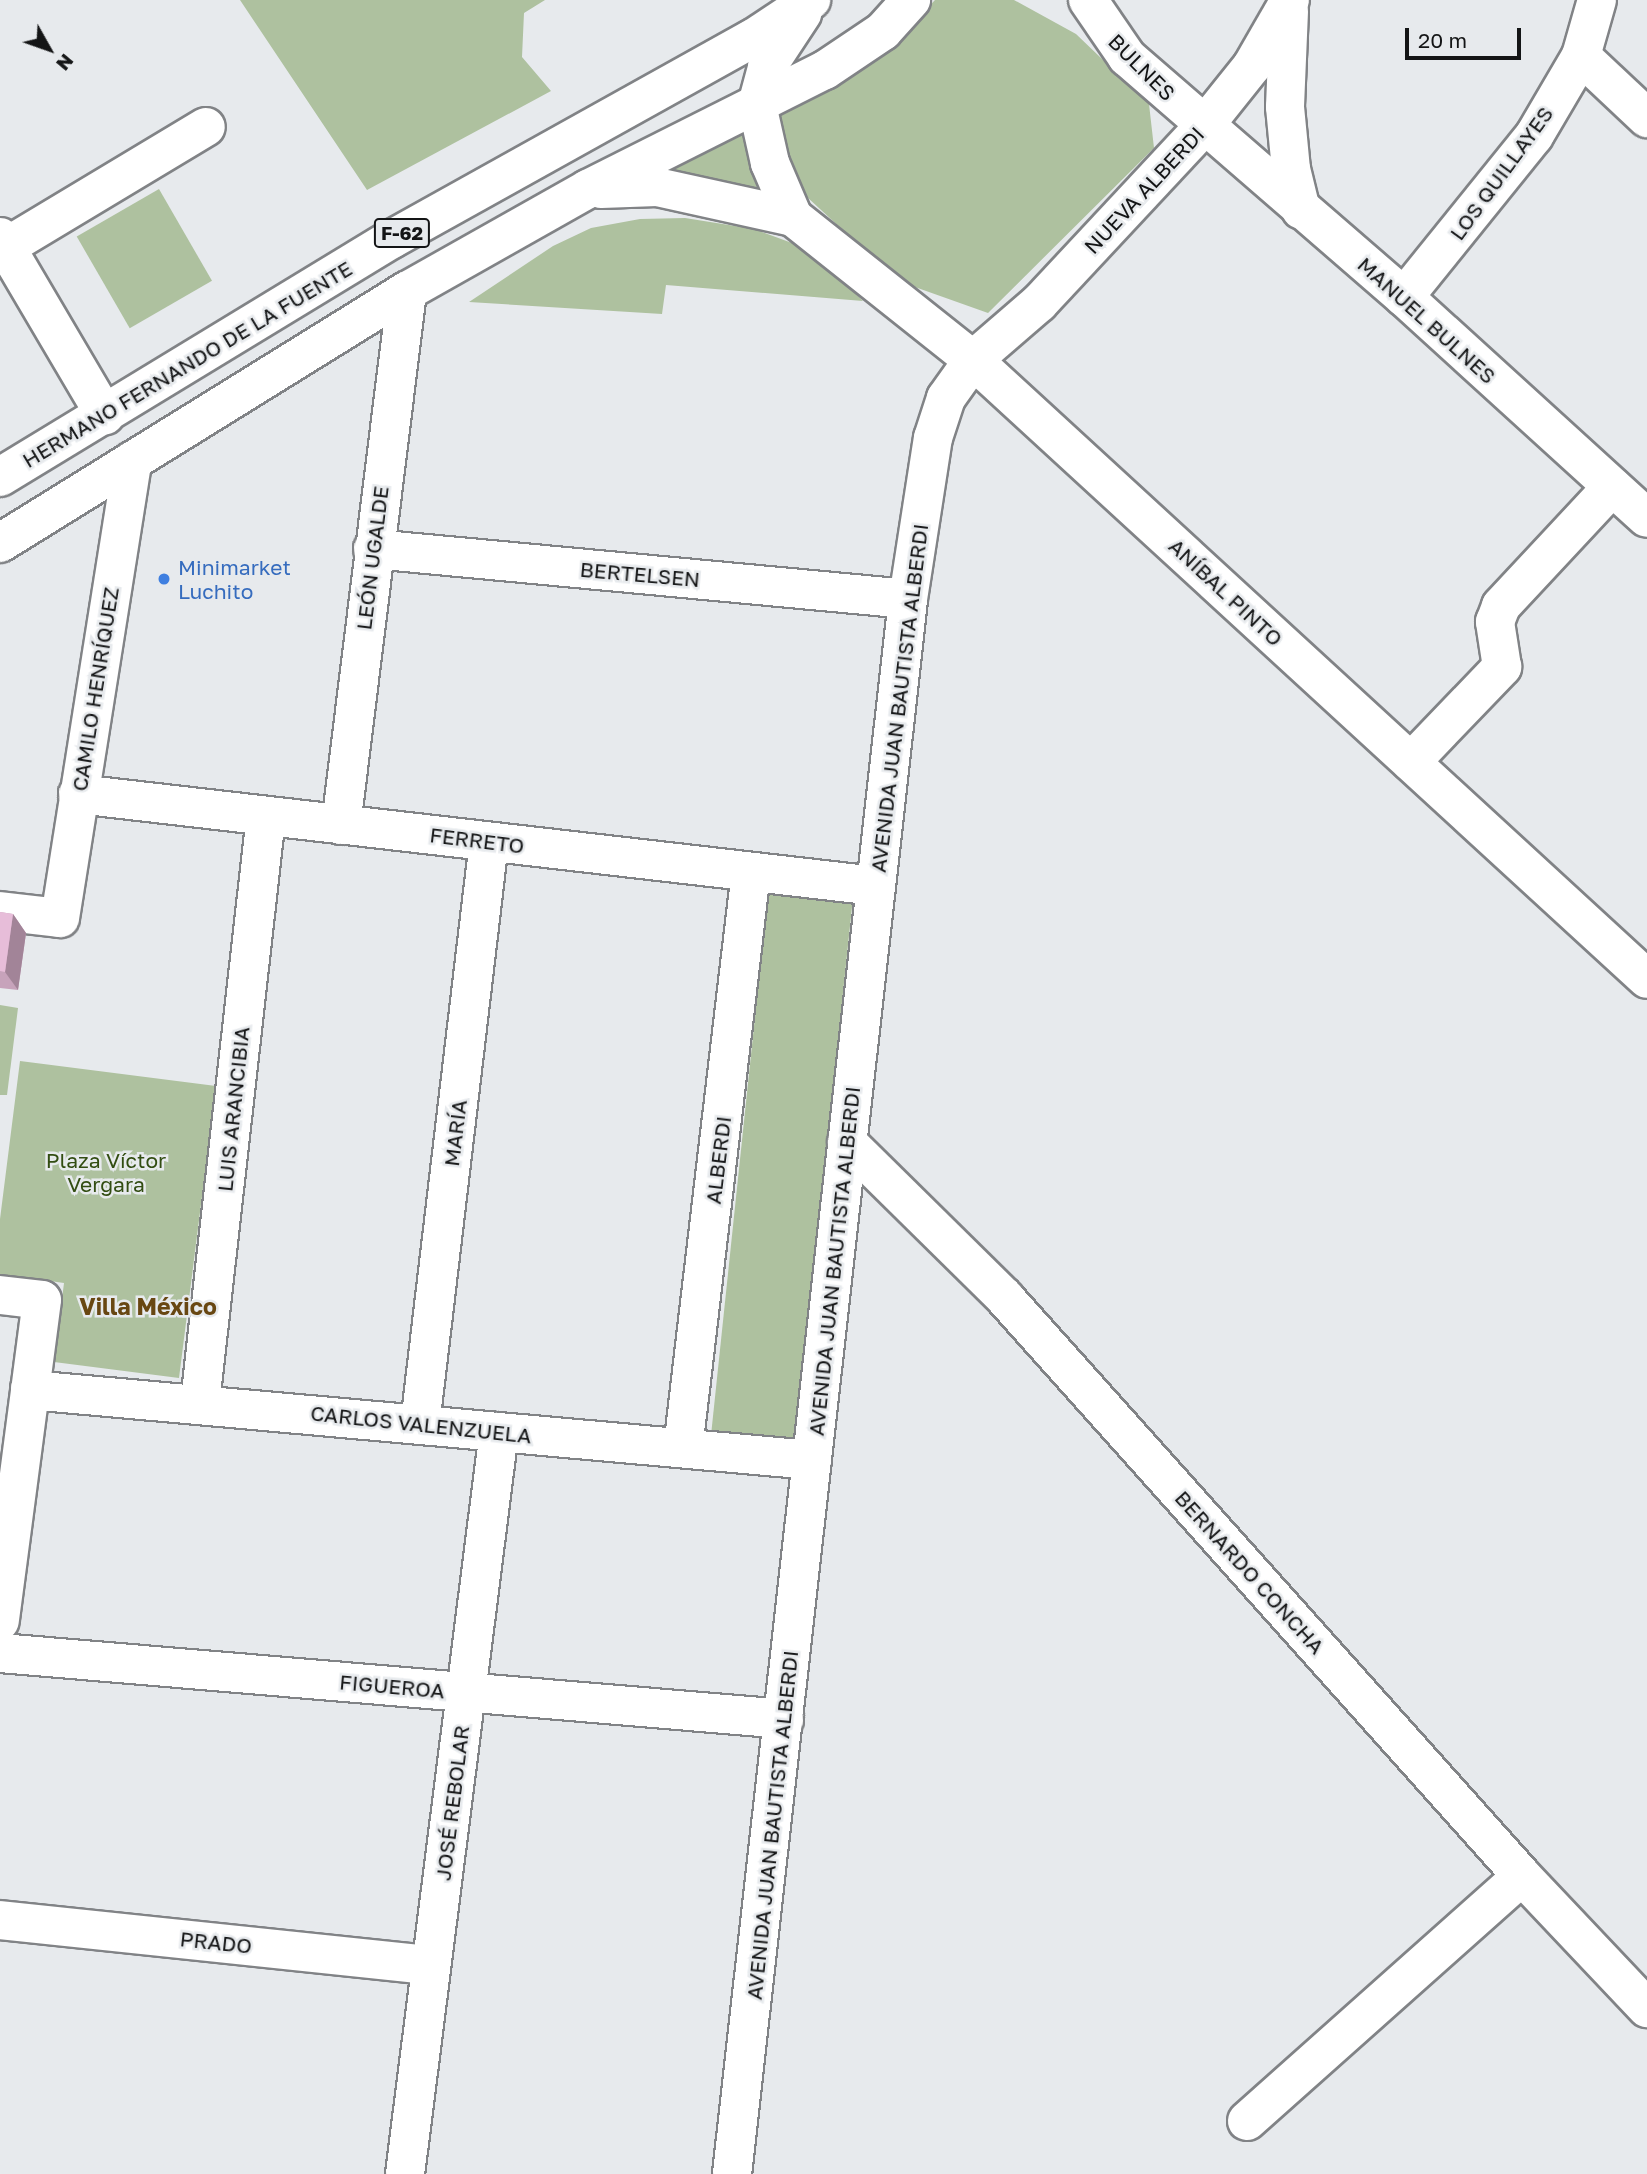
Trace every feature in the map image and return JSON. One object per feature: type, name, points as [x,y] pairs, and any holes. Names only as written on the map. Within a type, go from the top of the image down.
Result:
[{"type":"street","name":"ANÍBAL PINTO","points":[[793,217],[770,163],[757,105],[767,67],[811,0]]},
{"type":"street","name":"HERMANO FERNANDO DE LA FUENTE","points":[[0,477],[392,239],[752,38],[811,0]]},
{"type":"street","name":"F-62","points":[[0,543],[407,291],[588,189],[825,70],[883,31],[911,0]]},
{"type":"street","name":"BULNES","points":[[1088,0],[1127,57],[1204,126]]},
{"type":"street","points":[[1290,0],[1285,107],[1291,169],[1301,210]]},
{"type":"street","name":"NUEVA ALBERDI","points":[[973,360],[1039,303],[1204,126],[1252,66],[1290,0]]},
{"type":"street","name":"LOS QUILLAYES","points":[[1404,297],[1534,136],[1581,55],[1597,0]]},
{"type":"street","points":[[1581,55],[1647,118]]},
{"type":"street","name":"MANUEL BULNES","points":[[1204,126],[1404,297],[1647,518]]},
{"type":"street","points":[[104,415],[3,242],[206,127]]},
{"type":"street","name":"ANÍBAL PINTO","points":[[588,189],[657,187],[793,217],[973,360],[1647,979]]},
{"type":"street","name":"LEÓN UGALDE","points":[[341,825],[407,291]]},
{"type":"street","name":"AVENIDA JUAN BAUTISTA ALBERDI","points":[[732,2174],[908,599],[933,438],[946,398],[973,360]]},
{"type":"street","name":"CAMILO HENRÍQUEZ","points":[[0,911],[60,918],[132,461]]},
{"type":"street","points":[[1411,762],[1502,667],[1495,622],[1501,606],[1612,486]]},
{"type":"street","name":"BERTELSEN","points":[[373,549],[908,599]]},
{"type":"street","name":"FERRETO","points":[[78,794],[876,886]]},
{"type":"street","name":"LUIS ARANCIBIA","points":[[200,1402],[266,816]]},
{"type":"street","name":"MARÍA","points":[[420,1424],[489,842]]},
{"type":"street","name":"ALBERDI","points":[[683,1448],[751,872]]},
{"type":"street","name":"BERNARDO CONCHA","points":[[847,1142],[1004,1297],[1522,1876],[1647,2008]]},
{"type":"street","points":[[0,1295],[41,1300],[0,1621]]},
{"type":"street","name":"CARLOS VALENZUELA","points":[[30,1390],[200,1402],[812,1460]]},
{"type":"street","name":"JOSÉ REBOLAR","points":[[405,2174],[499,1432]]},
{"type":"street","name":"FIGUEROA","points":[[0,1653],[784,1719]]},
{"type":"street","points":[[1247,2121],[1522,1876]]},
{"type":"street","name":"PRADO","points":[[0,1920],[431,1965]]},
{"type":"green space","points":[[240,0],[545,0],[524,13],[522,57],[551,91],[367,190]]},
{"type":"green space","points":[[935,0],[1014,0],[1076,34],[1149,104],[1154,148],[988,313],[898,281],[794,185],[771,115],[885,53]]},
{"type":"green space","points":[[744,132],[763,188],[646,177]]},
{"type":"green space","points":[[159,189],[212,281],[130,328],[77,237]]},
{"type":"green space","points":[[685,218],[754,229],[792,243],[827,265],[863,301],[666,285],[662,314],[469,302],[553,246],[591,228],[640,219]]},
{"type":"green space","points":[[768,893],[853,902],[795,1448],[711,1439]]},
{"type":"green space","points":[[0,1005],[18,1008],[7,1095],[0,1095]]},
{"type":"green space","name":"Plaza Víctor Vergara","points":[[20,1061],[216,1086],[179,1378],[54,1362],[64,1283],[0,1274],[0,1219]]},
{"type":"building","points":[[0,912],[13,914],[5,972],[0,971]]},
{"type":"place","name":"Minimarket Luchito","points":[[164,579]]},
{"type":"district","name":"Villa México","points":[[148,1306]]}]
